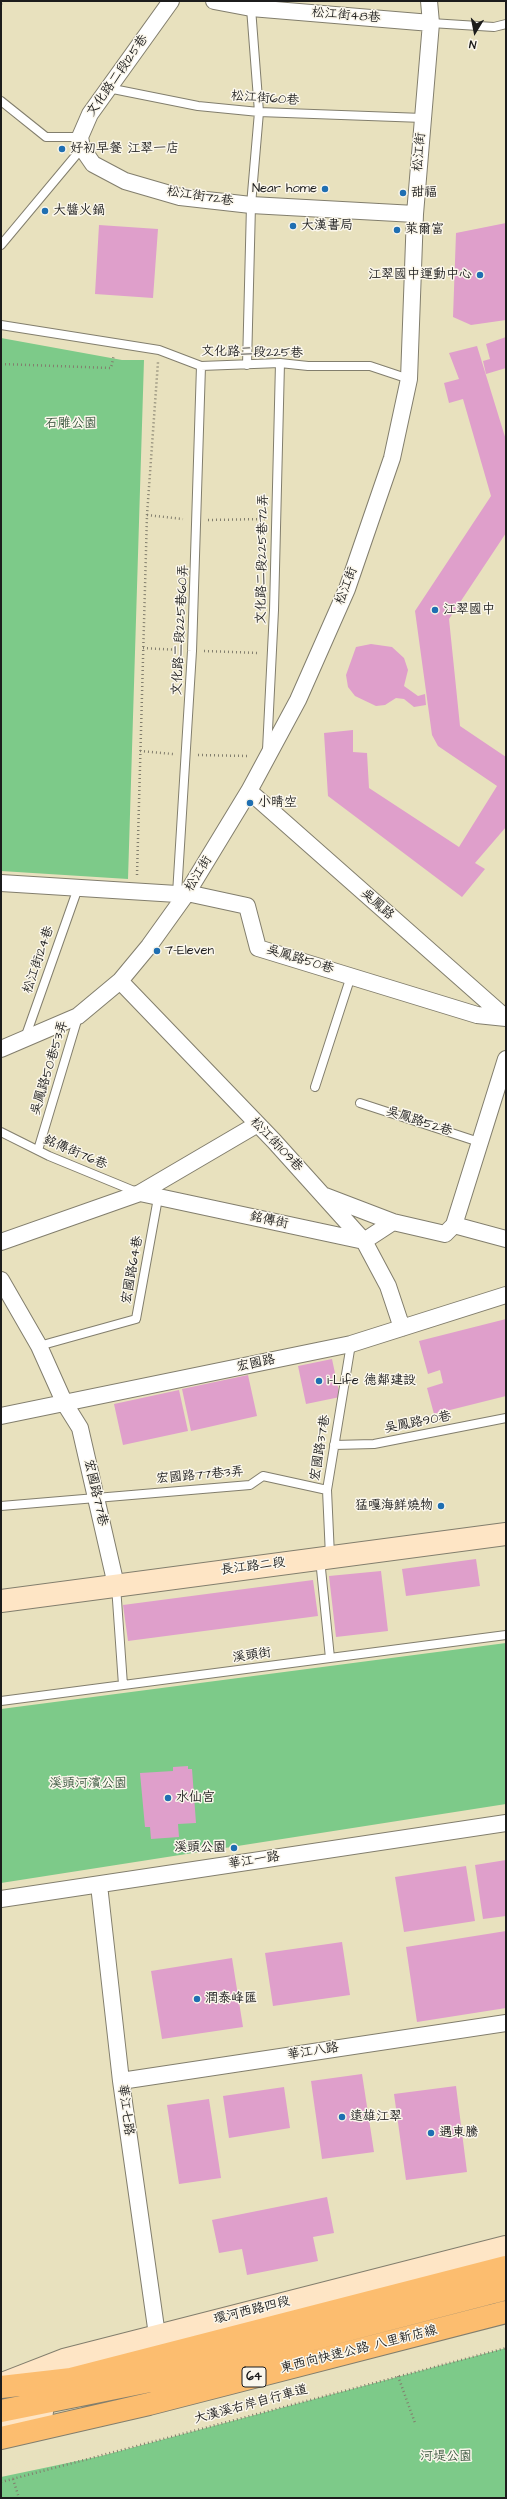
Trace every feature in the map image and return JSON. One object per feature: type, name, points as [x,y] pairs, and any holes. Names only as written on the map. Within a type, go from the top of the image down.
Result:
[{"type":"highway","points":[[1,2385],[71,2379],[506,2267]]},
{"type":"highway","name":"東西向快速公路 八里新店線","points":[[1,2411],[150,2381],[506,2289]]},
{"type":"highway","name":"東西向快速公路 八里新店線","points":[[1,2438],[149,2404],[506,2312]]},
{"type":"main road","name":"長江路二段","points":[[1,1601],[506,1534]]},
{"type":"main road","name":"環河西路四段","points":[[1,2385],[64,2360],[506,2247]]},
{"type":"main road","points":[[1,2423],[506,2293]]},
{"type":"street","name":"文化路二段125巷","points":[[81,143],[90,114],[171,1]]},
{"type":"street","name":"松江街48巷","points":[[214,1],[251,8],[431,23]]},
{"type":"street","name":"松江街","points":[[1,1049],[78,1016],[120,981],[149,946],[248,791],[267,757],[298,700],[347,589],[392,458],[410,379],[415,214],[431,23],[429,1]]},
{"type":"street","name":"松江街72巷","points":[[81,143],[93,164],[125,181],[180,197],[250,205],[415,214]]},
{"type":"street","name":"吳鳳路","points":[[248,791],[506,1018]]},
{"type":"street","name":"吳鳳路50巷","points":[[1,883],[182,894],[247,906],[258,948],[477,1015],[506,1018]]},
{"type":"street","name":"松江街109巷","points":[[120,981],[191,1053],[364,1241],[388,1286],[402,1328]]},
{"type":"street","points":[[323,1195],[393,1222],[445,1234],[454,1225],[506,1059]]},
{"type":"street","points":[[1,1242],[140,1193],[256,1125]]},
{"type":"street","name":"銘傳街","points":[[140,1193],[364,1241]]},
{"type":"street","points":[[364,1241],[393,1222]]},
{"type":"street","points":[[454,1225],[506,1239]]},
{"type":"street","name":"宏國路77巷","points":[[1,1280],[39,1346],[66,1404],[80,1428],[116,1585]]},
{"type":"street","name":"宏國路","points":[[1,1416],[66,1404],[351,1344],[506,1295]]},
{"type":"street","name":"華江一路","points":[[1,1899],[506,1823]]},
{"type":"street","name":"華江七路","points":[[99,1885],[121,2081],[157,2335]]},
{"type":"street","name":"華江八路","points":[[121,2081],[506,2023]]},
{"type":"street","points":[[1,2443],[506,2318]]},
{"type":"lane","points":[[246,365],[250,205],[259,112],[251,8]]},
{"type":"lane","points":[[431,23],[494,27],[506,24]]},
{"type":"lane","name":"松江街60巷","points":[[108,88],[198,106],[259,112],[423,118]]},
{"type":"lane","points":[[1,101],[46,137],[81,143],[1,245]]},
{"type":"lane","name":"文化路二段225巷","points":[[1,325],[116,345],[159,350],[201,366],[280,363],[308,366],[370,366],[410,379]]},
{"type":"lane","name":"文化路二段225巷72弄","points":[[267,757],[272,653],[280,363]]},
{"type":"lane","name":"文化路二段225巷60弄","points":[[182,894],[186,755],[198,520],[201,366]]},
{"type":"lane","name":"松江街124巷","points":[[24,1040],[78,888]]},
{"type":"lane","points":[[315,1087],[351,976]]},
{"type":"lane","name":"吳鳳路50巷53弄","points":[[38,1150],[78,1016]]},
{"type":"lane","name":"吳鳳路52巷","points":[[360,1103],[479,1142]]},
{"type":"lane","name":"銘傳街76巷","points":[[1,1132],[38,1150],[140,1193]]},
{"type":"lane","name":"宏國路64巷","points":[[39,1346],[136,1319],[158,1198]]},
{"type":"lane","name":"宏國路37巷","points":[[330,1658],[325,1558],[327,1490],[351,1344]]},
{"type":"lane","name":"吳鳳路90巷","points":[[334,1445],[374,1444],[506,1418]]},
{"type":"lane","name":"宏國路77巷3弄","points":[[1,1506],[250,1484],[263,1476],[327,1490]]},
{"type":"lane","points":[[116,1585],[123,1685]]},
{"type":"lane","name":"溪頭街","points":[[1,1701],[506,1636]]},
{"type":"path","points":[[1,364],[111,368],[116,345]]},
{"type":"path","points":[[136,891],[147,515],[159,350]]},
{"type":"path","points":[[147,515],[198,520],[276,518]]},
{"type":"path","points":[[143,648],[272,653]]},
{"type":"path","points":[[140,750],[186,755],[267,757]]},
{"type":"path","name":"大漢溪右岸自行車道","points":[[1,2482],[506,2348]]},
{"type":"path","points":[[398,2376],[415,2423]]},
{"type":"path","points":[[13,2478],[19,2498]]},
{"type":"green space","name":"石雕公園","points":[[1,338],[122,360],[144,360],[128,879],[1,871]]},
{"type":"green space","name":"溪頭河濱公園","points":[[506,1643],[506,1804],[1,1883],[1,1709]]},
{"type":"green space","name":"河堤公園","points":[[506,2348],[506,2498],[1,2498],[1,2477],[101,2456]]},
{"type":"building","name":"江翠國中運動中心","points":[[506,223],[506,320],[471,325],[453,317],[456,233]]},
{"type":"building","points":[[99,225],[158,229],[153,298],[95,294]]},
{"type":"building","points":[[506,337],[506,368],[486,374],[483,361],[490,359],[486,344]]},
{"type":"building","points":[[477,346],[506,440],[506,533],[449,619],[460,726],[506,757],[506,827],[475,863],[485,869],[462,897],[328,796],[324,733],[353,730],[353,752],[367,753],[369,788],[459,847],[497,786],[438,746],[432,735],[415,611],[491,496],[463,399],[449,403],[444,383],[459,379],[449,353]]},
{"type":"building","points":[[371,644],[392,647],[404,658],[408,670],[404,686],[418,696],[425,694],[426,705],[414,707],[404,699],[396,698],[385,705],[376,706],[355,696],[348,687],[346,675],[356,647]]},
{"type":"building","points":[[506,1319],[506,1396],[434,1414],[427,1388],[443,1383],[440,1370],[428,1374],[419,1341]]},
{"type":"building","name":"i-Life 德鄰建設","points":[[332,1359],[340,1397],[306,1404],[298,1366]]},
{"type":"building","points":[[248,1375],[257,1416],[191,1431],[182,1389]]},
{"type":"building","points":[[179,1390],[188,1431],[123,1445],[114,1404]]},
{"type":"building","points":[[476,1559],[480,1586],[406,1596],[402,1569]]},
{"type":"building","points":[[381,1571],[388,1631],[336,1637],[329,1576]]},
{"type":"building","points":[[313,1580],[318,1616],[128,1641],[123,1605]]},
{"type":"building","name":"水仙宮","points":[[188,1766],[188,1769],[192,1769],[196,1823],[178,1824],[179,1837],[151,1839],[150,1827],[145,1827],[140,1773],[173,1771],[173,1767]]},
{"type":"building","points":[[506,1860],[506,1916],[483,1919],[475,1865]]},
{"type":"building","points":[[466,1866],[475,1921],[404,1932],[395,1877]]},
{"type":"building","points":[[506,1931],[506,2008],[417,2022],[406,1947]]},
{"type":"building","name":"潤泰峰匯","points":[[342,1942],[350,1995],[273,2006],[265,1953]]},
{"type":"building","name":"潤泰峰匯","points":[[232,1958],[243,2027],[162,2039],[151,1971]]},
{"type":"building","name":"遠雄江翠","points":[[362,2074],[374,2152],[322,2159],[311,2081]]},
{"type":"building","name":"遇東騰","points":[[456,2086],[467,2172],[406,2180],[394,2094]]},
{"type":"building","points":[[284,2087],[290,2128],[229,2138],[223,2096]]},
{"type":"building","points":[[209,2099],[221,2178],[179,2184],[167,2105]]},
{"type":"building","points":[[327,2197],[334,2233],[313,2237],[318,2261],[247,2275],[242,2249],[219,2253],[212,2220]]},
{"type":"place","name":"好初早餐 江翠一店","points":[[62,149]]},
{"type":"place","name":"Near home","points":[[325,189]]},
{"type":"place","name":"甜福","points":[[403,193]]},
{"type":"place","name":"大醬火鍋","points":[[45,211]]},
{"type":"place","name":"大漢書局","points":[[293,226]]},
{"type":"place","name":"萊爾富","points":[[397,230]]},
{"type":"place","name":"江翠國中運動中心","points":[[480,275]]},
{"type":"place","name":"江翠國中","points":[[435,610]]},
{"type":"place","name":"小晴空","points":[[250,803]]},
{"type":"place","name":"7-Eleven","points":[[157,951]]},
{"type":"place","name":"i-Life 德鄰建設","points":[[319,1381]]},
{"type":"place","name":"猛嘎海鮮燒物","points":[[441,1506]]},
{"type":"place","name":"水仙宮","points":[[168,1798]]},
{"type":"place","name":"溪頭公園","points":[[234,1848]]},
{"type":"place","name":"潤泰峰匯","points":[[197,1999]]},
{"type":"place","name":"遠雄江翠","points":[[342,2117]]},
{"type":"place","name":"遇東騰","points":[[431,2133]]}]
